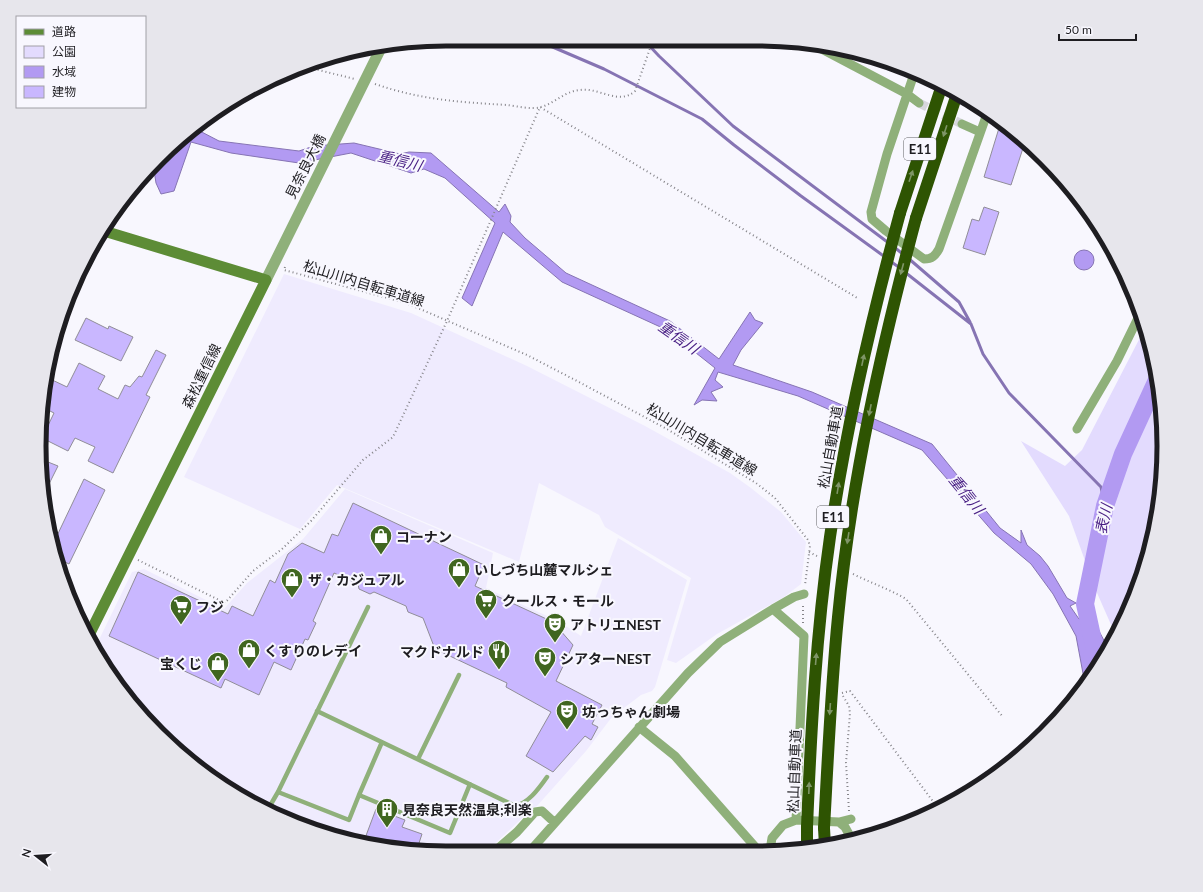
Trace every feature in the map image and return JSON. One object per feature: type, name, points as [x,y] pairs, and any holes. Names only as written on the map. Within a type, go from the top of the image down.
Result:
[{"type":"highway","name":"松山自動車道","points":[[807,843],[812,707],[830,538],[844,448],[864,351],[900,213],[940,91]]},
{"type":"highway","name":"E11","points":[[825,840],[824,828],[831,701],[838,616],[847,541],[862,452],[881,355],[916,218],[955,99]]},
{"type":"main road","points":[[108,232],[266,280]]},
{"type":"main road","name":"森松重信線","points":[[91,630],[266,280]]},
{"type":"street","name":"見奈良大橋","points":[[266,280],[274,260],[368,85],[380,52]]},
{"type":"street","points":[[829,53],[907,94],[919,103]]},
{"type":"street","points":[[913,77],[887,154],[871,212],[872,219],[924,259],[929,259],[935,256],[939,249],[985,118]]},
{"type":"street","points":[[962,124],[980,132]]},
{"type":"street","points":[[1077,429],[1116,361],[1137,320]]},
{"type":"street","points":[[534,846],[688,673],[720,642],[794,597],[804,594]]},
{"type":"street","points":[[773,609],[804,636],[796,820]]},
{"type":"street","points":[[639,727],[676,756],[755,846]]},
{"type":"street","points":[[501,846],[517,832],[535,812],[542,811],[555,823]]},
{"type":"street","points":[[771,845],[772,838],[777,830],[783,825],[796,820],[839,822],[851,819]]},
{"type":"street","points":[[839,822],[846,827],[849,835]]},
{"type":"lane","points":[[269,805],[278,792],[368,607]]},
{"type":"lane","points":[[418,759],[459,676]]},
{"type":"lane","points":[[317,711],[513,804],[523,804],[541,785],[547,776]]},
{"type":"lane","points":[[278,792],[349,820],[382,742]]},
{"type":"lane","points":[[359,795],[450,832],[470,784]]},
{"type":"path","points":[[128,555],[225,603],[253,571],[282,549],[312,521],[363,460],[393,437],[447,321],[540,107],[568,92],[580,90],[589,90],[617,97],[630,95],[635,91],[651,46]]},
{"type":"path","points":[[312,69],[368,85],[429,99],[463,103],[540,107],[859,299]]},
{"type":"path","name":"松山川内自転車道線","points":[[287,264],[284,270],[406,303],[527,355],[577,380],[666,429],[756,483],[775,498],[808,540],[810,546],[804,594],[804,636]]},
{"type":"path","points":[[873,584],[892,590],[906,599],[1003,717]]},
{"type":"path","points":[[851,819],[847,787],[850,713],[849,706],[841,693],[850,691],[935,804]]},
{"type":"shaded area","points":[[284,274],[411,313],[527,366],[645,426],[730,473],[781,512],[806,542],[801,584],[784,597],[717,634],[676,663],[667,660],[691,578],[605,527],[599,515],[539,483],[519,562],[337,485],[300,529],[184,477]]},
{"type":"shaded area","points":[[345,489],[493,553],[486,588],[560,622],[581,636],[618,538],[687,580],[655,687],[652,691],[641,695],[612,717],[586,751],[537,806],[534,807],[492,846],[446,846],[394,843],[342,832],[293,816],[269,805],[224,779],[182,747],[145,710],[113,668],[98,642],[132,572],[144,569],[224,609],[247,583],[303,539]]},
{"type":"green space","points":[[1141,335],[1154,394],[1157,446],[1154,498],[1136,575],[1127,599],[1113,629],[1094,586],[1069,516],[1021,441],[1065,466],[1082,450]]},
{"type":"water","name":"重信川","points":[[200,131],[219,141],[299,151],[314,146],[354,143],[400,154],[409,152],[431,153],[499,212],[505,204],[511,216],[510,222],[525,238],[566,273],[670,321],[719,359],[750,312],[755,320],[763,323],[741,350],[733,365],[812,392],[932,444],[1000,528],[1021,543],[1021,530],[1027,545],[1040,556],[1048,566],[1067,598],[1076,603],[1070,606],[1079,619],[1099,631],[1105,642],[1084,677],[1076,636],[1053,594],[1031,564],[994,533],[922,450],[798,396],[718,372],[715,380],[723,387],[711,392],[717,401],[702,400],[694,405],[715,368],[667,330],[562,282],[503,232],[472,306],[462,298],[495,223],[445,178],[424,169],[411,173],[351,153],[299,163],[231,153],[191,142],[174,191],[161,194],[156,183],[154,172],[182,145]]},
{"type":"water","points":[[1084,250],[1091,253],[1094,260],[1091,267],[1084,270],[1077,267],[1074,260],[1077,253]]},
{"type":"building","points":[[999,128],[1023,147],[1011,185],[984,177]]},
{"type":"building","points":[[984,207],[999,212],[985,255],[963,248],[972,219],[979,221]]},
{"type":"building","points":[[86,318],[108,329],[109,326],[133,337],[121,361],[75,340]]},
{"type":"building","points":[[156,350],[166,355],[146,395],[150,397],[113,473],[88,461],[95,447],[75,438],[68,451],[46,440],[47,428],[54,413],[48,410],[52,380],[67,387],[79,363],[105,376],[98,389],[118,399],[125,385],[130,387],[139,376],[142,377]]},
{"type":"building","points":[[48,462],[58,466],[48,486],[47,472]]},
{"type":"building","points":[[84,479],[105,490],[69,564],[63,561],[57,536]]},
{"type":"building","points":[[353,503],[484,565],[475,586],[553,622],[573,645],[556,681],[602,705],[592,724],[598,727],[591,740],[585,736],[553,772],[526,756],[551,712],[506,687],[507,683],[435,649],[423,618],[408,612],[406,606],[374,592],[370,594],[359,589],[358,584],[334,573],[313,621],[316,623],[308,640],[305,639],[291,670],[274,662],[259,695],[225,679],[221,688],[109,636],[138,572],[228,614],[232,606],[253,616],[270,580],[275,583],[288,554],[302,543],[324,553],[332,534],[338,536]]},
{"type":"building","name":"見奈良天然温泉;利楽","points":[[376,809],[405,820],[402,827],[422,834],[419,843],[423,845],[394,843],[365,837]]},
{"type":"waterway","points":[[550,46],[604,69],[702,119],[801,196],[885,257]]},
{"type":"waterway","points":[[650,46],[733,126],[890,244]]},
{"type":"waterway","points":[[894,247],[904,255]]},
{"type":"waterway","points":[[908,258],[959,302],[970,322]]},
{"type":"waterway","points":[[890,261],[900,268]]},
{"type":"waterway","points":[[906,273],[971,324],[983,354],[1009,393],[1101,487],[1105,506]]},
{"type":"waterway","name":"表川","points":[[1095,650],[1085,604],[1105,506],[1123,454],[1153,389]]},
{"type":"tunnel","points":[[919,103],[962,124]]},
{"type":"place","name":"コーナン","points":[[381,556]]},
{"type":"place","name":"いしづち山麓マルシェ","points":[[459,588]]},
{"type":"place","name":"ザ・カジュアル","points":[[292,598]]},
{"type":"place","name":"クールス・モール","points":[[486,620]]},
{"type":"place","name":"フジ","points":[[181,626]]},
{"type":"place","name":"アトリエNEST","points":[[555,644]]},
{"type":"place","name":"くすりのレデイ","points":[[249,670]]},
{"type":"place","name":"マクドナルド","points":[[499,670]]},
{"type":"place","name":"シアターNEST","points":[[545,678]]},
{"type":"place","name":"宝くじ","points":[[218,682]]},
{"type":"place","name":"坊っちゃん劇場","points":[[567,730]]},
{"type":"place","name":"見奈良天然温泉;利楽","points":[[387,828]]}]
